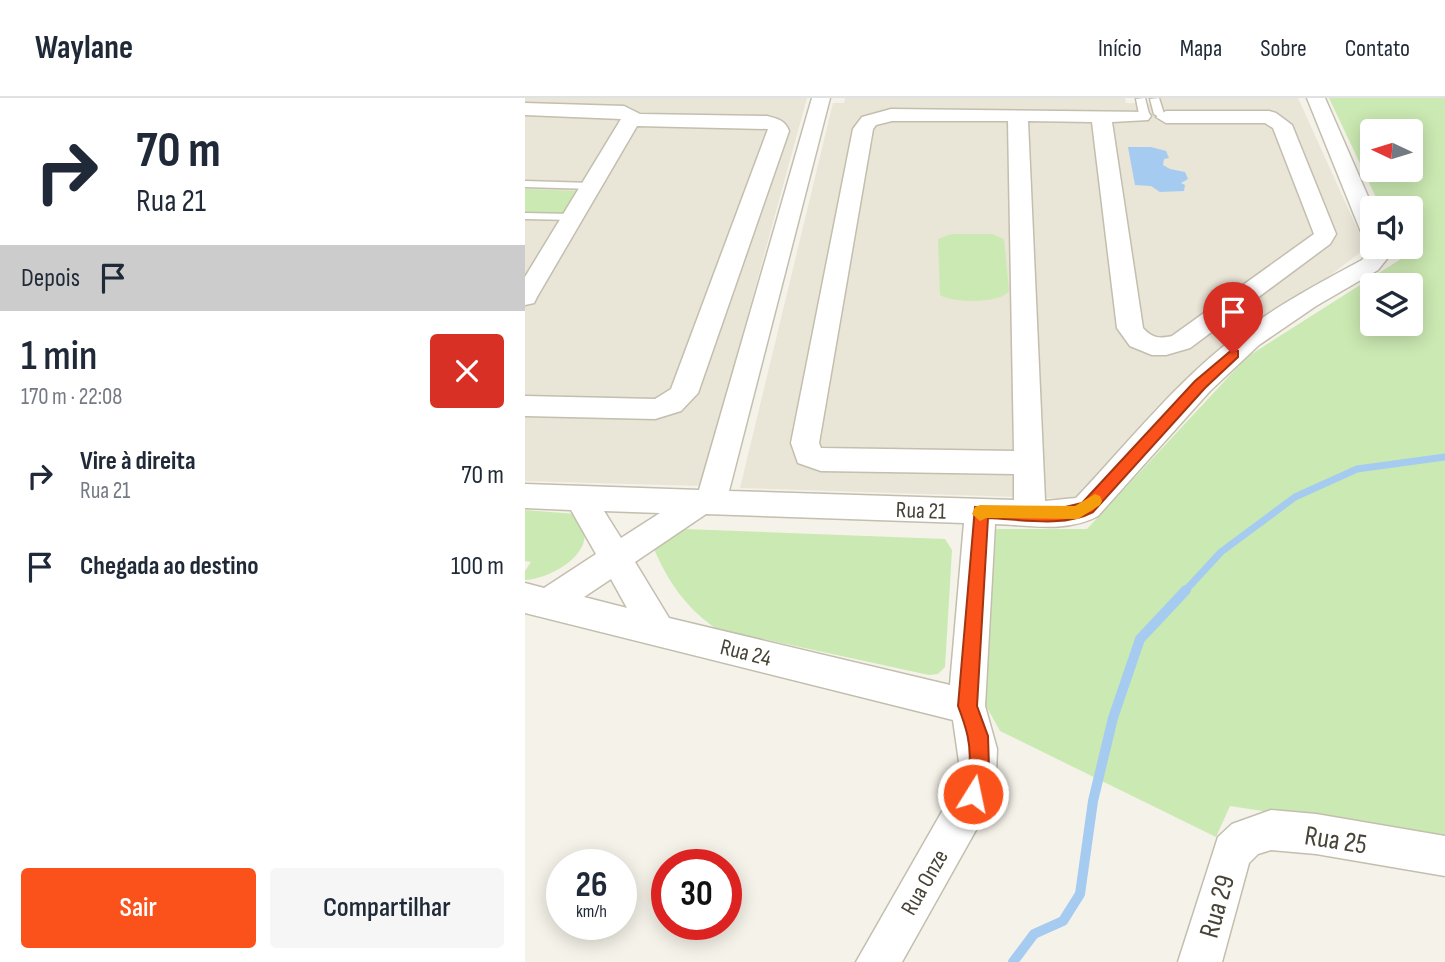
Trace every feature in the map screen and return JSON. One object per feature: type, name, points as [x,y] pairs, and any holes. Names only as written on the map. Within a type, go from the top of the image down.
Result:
[{"type":"street","points":[[536,601],[615,558],[706,502],[821,98]]},
{"type":"street","points":[[1315,98],[1360,204]]},
{"type":"street","points":[[525,110],[570,104],[631,115],[631,120],[525,297]]},
{"type":"street","points":[[1026,463],[821,460],[808,455],[805,443],[865,125],[876,118],[891,115],[1101,116],[1150,107],[1269,117],[1277,120],[1298,163],[1325,234],[1181,342],[1159,348],[1140,342],[1130,328],[1101,116]]},
{"type":"street","points":[[1018,116],[1026,463],[1030,513]]},
{"type":"street","points":[[525,406],[656,409],[664,408],[679,399],[684,393],[779,131],[777,125],[767,122],[631,120]]},
{"type":"street","name":"Rua 21","points":[[525,496],[980,512],[1078,512],[1087,508],[1200,384],[1250,339],[1307,300],[1370,265],[1375,259]]},
{"type":"street","points":[[580,498],[658,630]]},
{"type":"street","name":"Rua Onze","points":[[878,962],[973,794],[979,768],[978,736],[967,706],[980,512]]},
{"type":"street","name":"Rua 24","points":[[536,601],[967,706]]},
{"type":"street","name":"Rua 25","points":[[1232,851],[1246,838],[1271,830],[1316,834],[1445,856]]},
{"type":"street","name":"Rua 29","points":[[1200,962],[1232,851]]},
{"type":"lane","points":[[525,184],[592,186]]},
{"type":"lane","points":[[525,216],[573,217]]},
{"type":"shaded area","points":[[525,98],[807,98],[701,486],[525,481]]},
{"type":"shaded area","points":[[845,98],[1125,98],[1126,103],[1157,104],[1157,98],[1298,98],[1360,235],[1360,253],[1156,408],[1078,499],[740,488],[833,103],[844,103]]},
{"type":"green space","points":[[1329,98],[1445,98],[1445,839],[1230,806],[1216,837],[1000,731],[984,702],[996,529],[1087,529],[1247,357],[1360,285],[1360,336],[1423,336],[1423,273],[1379,273],[1401,259],[1423,259],[1423,196],[1375,196],[1369,182],[1423,182],[1423,119],[1360,119],[1360,164]]},
{"type":"green space","points":[[525,189],[580,192],[572,209],[564,213],[525,212]]},
{"type":"green space","points":[[952,234],[992,234],[1004,239],[1009,291],[996,298],[976,301],[955,300],[940,295],[938,239]]},
{"type":"green space","points":[[525,510],[575,514],[583,526],[585,538],[581,548],[563,567],[525,580],[525,571],[531,562],[525,561]]},
{"type":"green space","points":[[684,529],[945,539],[952,550],[945,667],[938,674],[929,675],[717,629],[696,613],[679,594],[654,549]]},
{"type":"water","points":[[1128,147],[1151,147],[1166,151],[1169,158],[1164,159],[1163,165],[1185,172],[1188,179],[1181,183],[1185,185],[1184,191],[1160,192],[1151,186],[1135,185]]},
{"type":"waterway","points":[[1184,592],[1221,552],[1295,497],[1357,469],[1445,457]]},
{"type":"waterway","points":[[1013,962],[1034,934],[1063,921],[1080,894],[1093,801],[1113,718],[1140,639],[1186,590]]},
{"type":"slow traffic","points":[[980,514],[1061,514],[1078,512],[1095,501]]},
{"type":"route","points":[[973,794],[979,768],[978,736],[967,706],[980,512],[1061,514],[1087,508],[1200,384],[1233,354]]}]
